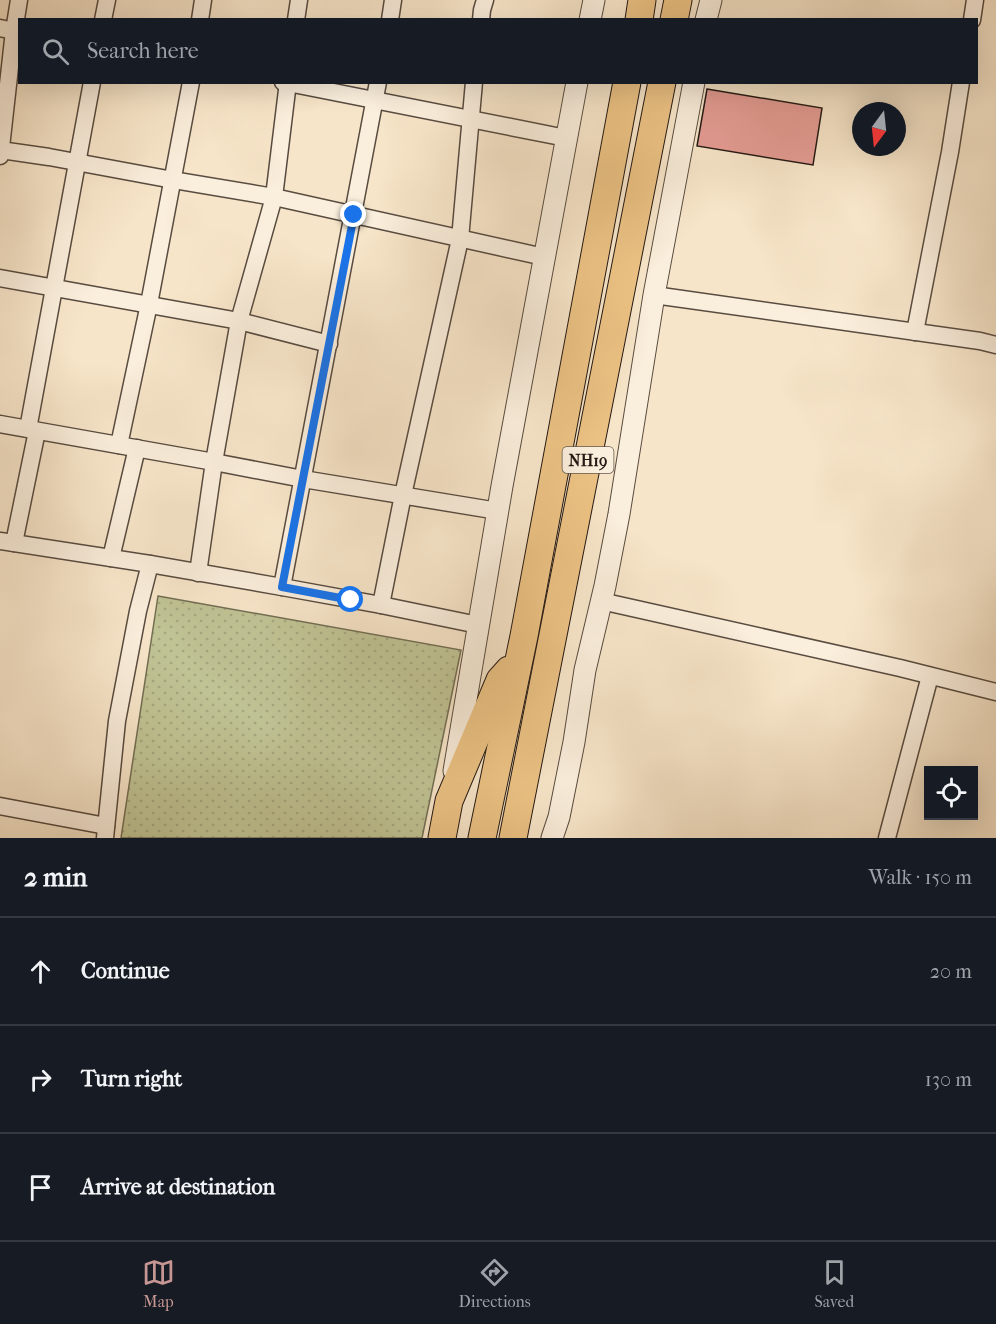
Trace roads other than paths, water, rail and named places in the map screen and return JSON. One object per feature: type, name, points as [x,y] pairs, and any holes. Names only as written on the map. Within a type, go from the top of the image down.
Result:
[{"type":"highway","points":[[639,18],[642,0]]},
{"type":"highway","points":[[674,18],[678,0]]},
{"type":"highway","points":[[482,838],[519,657],[627,84]]},
{"type":"highway","name":"NH19","points":[[513,838],[662,84]]},
{"type":"highway","points":[[442,838],[449,801],[500,680],[519,657]]},
{"type":"highway","points":[[519,810],[522,838]]},
{"type":"street","points":[[19,0],[11,30],[0,152],[274,197],[544,257]]},
{"type":"street","points":[[103,18],[107,0]]},
{"type":"street","points":[[200,18],[203,0]]},
{"type":"street","points":[[296,18],[299,0]]},
{"type":"street","points":[[390,18],[393,0]]},
{"type":"street","points":[[481,18],[485,0]]},
{"type":"street","points":[[590,18],[594,0]]},
{"type":"street","points":[[706,18],[711,0]]},
{"type":"street","points":[[972,18],[975,0]]},
{"type":"street","points":[[92,84],[53,288],[33,430],[7,542],[282,587],[478,625]]},
{"type":"street","points":[[119,445],[191,84]]},
{"type":"street","points":[[198,573],[214,462],[239,321],[274,197],[286,84]]},
{"type":"street","points":[[291,84],[566,138]]},
{"type":"street","points":[[282,587],[378,84]]},
{"type":"street","points":[[381,605],[460,239],[474,84]]},
{"type":"street","points":[[449,801],[498,511],[577,84]]},
{"type":"street","points":[[552,838],[559,817],[585,670],[602,601],[619,514],[654,296],[694,84]]},
{"type":"street","points":[[915,332],[950,152],[961,84]]},
{"type":"street","points":[[0,278],[239,321],[329,344]]},
{"type":"street","points":[[654,296],[996,345]]},
{"type":"street","points":[[0,424],[303,479],[498,511]]},
{"type":"street","points":[[111,558],[137,448]]},
{"type":"street","points":[[0,806],[105,832],[117,721],[138,611],[150,564]]},
{"type":"street","points":[[602,601],[996,692]]},
{"type":"street","points":[[887,838],[930,676]]}]
